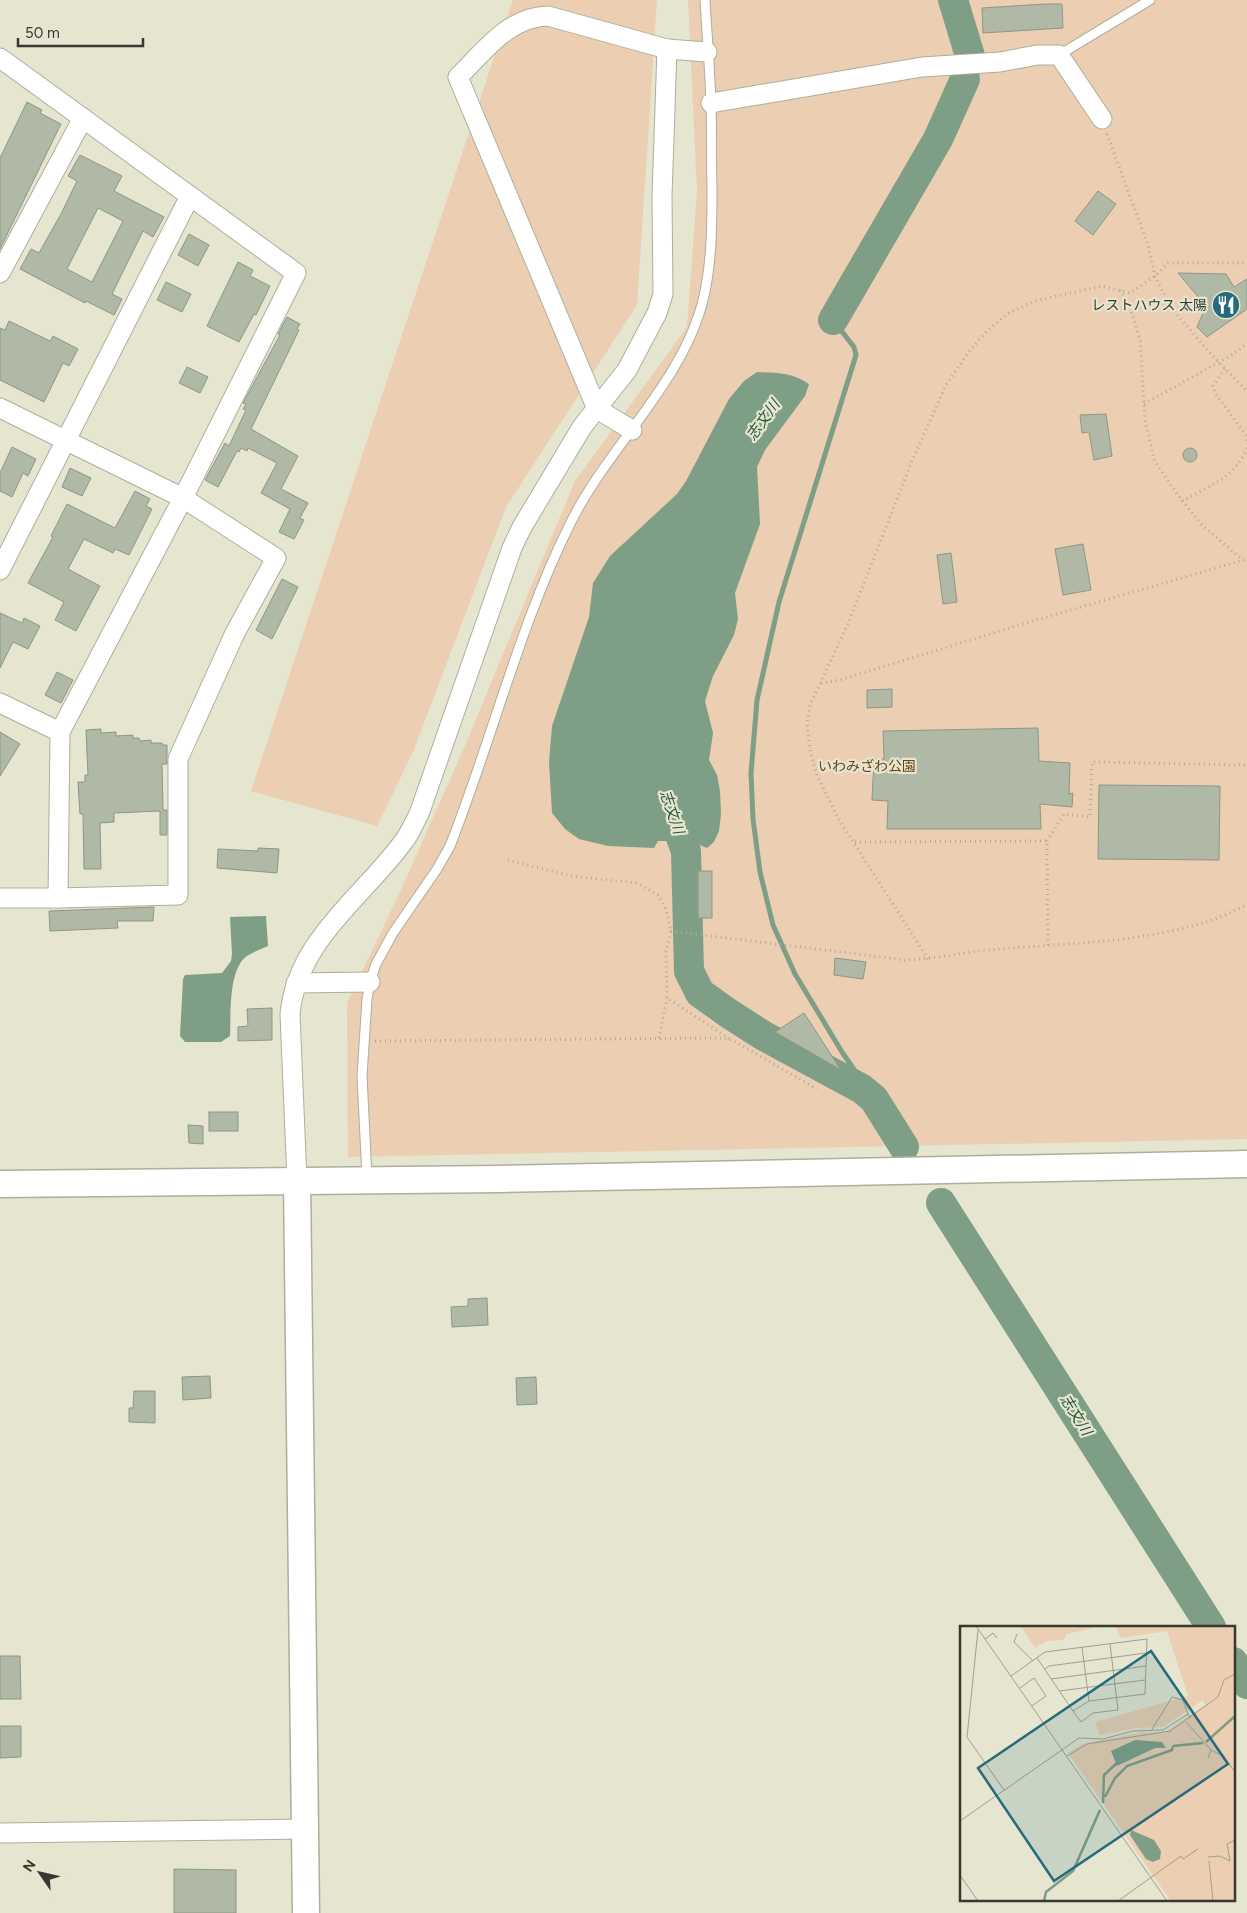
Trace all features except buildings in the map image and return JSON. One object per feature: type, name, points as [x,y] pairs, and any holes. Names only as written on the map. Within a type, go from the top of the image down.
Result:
[{"type":"street","points":[[632,430],[596,409],[458,78],[511,26],[534,16],[548,16],[668,49],[707,52]]},
{"type":"street","points":[[306,1913],[297,1180],[290,1014],[291,998],[296,983],[314,947],[405,839],[419,814],[512,548],[582,427],[627,370],[657,313],[663,294],[662,196],[668,49]]},
{"type":"street","points":[[711,103],[922,67],[1000,62],[1037,55],[1059,55],[1102,119]]},
{"type":"street","points":[[0,58],[296,273],[183,498],[60,732],[58,898]]},
{"type":"street","points":[[0,273],[83,118]]},
{"type":"street","points":[[0,570],[190,196]]},
{"type":"street","points":[[0,408],[183,498],[276,558],[235,633],[178,759],[178,895],[0,898]]},
{"type":"street","points":[[0,704],[60,732]]},
{"type":"street","points":[[296,983],[370,982]]},
{"type":"street","points":[[0,1184],[297,1180],[367,1181],[1247,1164]]},
{"type":"street","points":[[0,1833],[305,1830]]},
{"type":"lane","points":[[367,1181],[362,1076],[367,1000],[376,964],[392,933],[450,846],[519,650],[557,552],[572,520],[668,378],[695,326],[704,299],[709,268],[712,220],[711,103],[707,52],[706,0]]},
{"type":"lane","points":[[1059,55],[1150,0]]},
{"type":"path","points":[[1102,119],[1148,245],[1155,276],[1170,306],[1225,369],[1247,391]]},
{"type":"path","points":[[928,959],[838,818],[817,776],[810,750],[807,725],[810,706],[848,626],[909,470],[946,385],[968,353],[985,333],[1007,314],[1036,301],[1102,286],[1130,293],[1155,276],[1168,263],[1247,264]]},
{"type":"path","points":[[1120,290],[1129,304],[1140,339],[1145,420],[1155,462],[1182,501],[1202,525],[1245,560]]},
{"type":"path","points":[[1144,404],[1247,344]]},
{"type":"path","points":[[1225,369],[1213,386],[1215,393],[1246,435],[1247,442]]},
{"type":"path","points":[[1182,501],[1226,477],[1242,460],[1247,448]]},
{"type":"path","points":[[820,683],[840,680],[1029,622],[1245,560]]},
{"type":"path","points":[[1048,946],[1047,841],[1064,814],[1090,817],[1092,762],[1247,765]]},
{"type":"path","points":[[854,842],[1047,841]]},
{"type":"path","points":[[508,860],[572,876],[638,883],[658,895],[666,909],[670,931],[666,952],[667,998],[659,1038]]},
{"type":"path","points":[[670,931],[905,960],[928,959],[986,950],[1117,940],[1166,932],[1212,920],[1247,905]]},
{"type":"path","points":[[667,998],[732,1040],[817,1089]]},
{"type":"path","points":[[364,1041],[659,1038],[720,1038],[732,1040]]},
{"type":"green space","points":[[513,0],[657,0],[637,305],[506,507],[413,752],[377,826],[251,791]]},
{"type":"green space","name":"いわみざわ公園","points":[[688,0],[1247,0],[1247,1139],[348,1157],[347,1003],[401,890],[467,741],[575,481],[687,327],[697,191]]},
{"type":"water","points":[[757,372],[790,375],[809,384],[805,396],[765,450],[757,467],[760,524],[735,593],[738,619],[734,635],[713,676],[705,701],[713,733],[709,760],[717,775],[720,791],[721,814],[719,831],[714,842],[707,848],[697,844],[695,853],[674,847],[671,841],[658,841],[654,848],[608,846],[579,839],[565,829],[552,813],[549,762],[552,726],[589,617],[593,583],[610,556],[677,494],[686,481],[729,399],[744,381]]},
{"type":"water","points":[[266,916],[268,946],[247,956],[236,971],[232,993],[230,1036],[221,1042],[185,1042],[180,1036],[183,979],[185,975],[222,973],[231,961],[232,954],[230,917]]},
{"type":"waterway","name":"志文川","points":[[953,0],[970,56]]},
{"type":"waterway","name":"志文川","points":[[833,320],[938,139],[965,79]]},
{"type":"waterway","points":[[833,320],[854,347],[856,355],[779,602],[757,700],[751,773],[753,819],[760,872],[773,925],[795,974],[842,1052],[874,1099]]},
{"type":"waterway","name":"志文川","points":[[672,813],[686,851],[689,971],[700,993],[764,1036],[862,1089],[874,1099],[904,1147]]},
{"type":"waterway","name":"志文川","points":[[941,1203],[1210,1626]]},
{"type":"waterway","name":"志文川","points":[[1234,1664],[1247,1684]]},
{"type":"place","name":"レストハウス 太陽","points":[[1226,305]]}]
